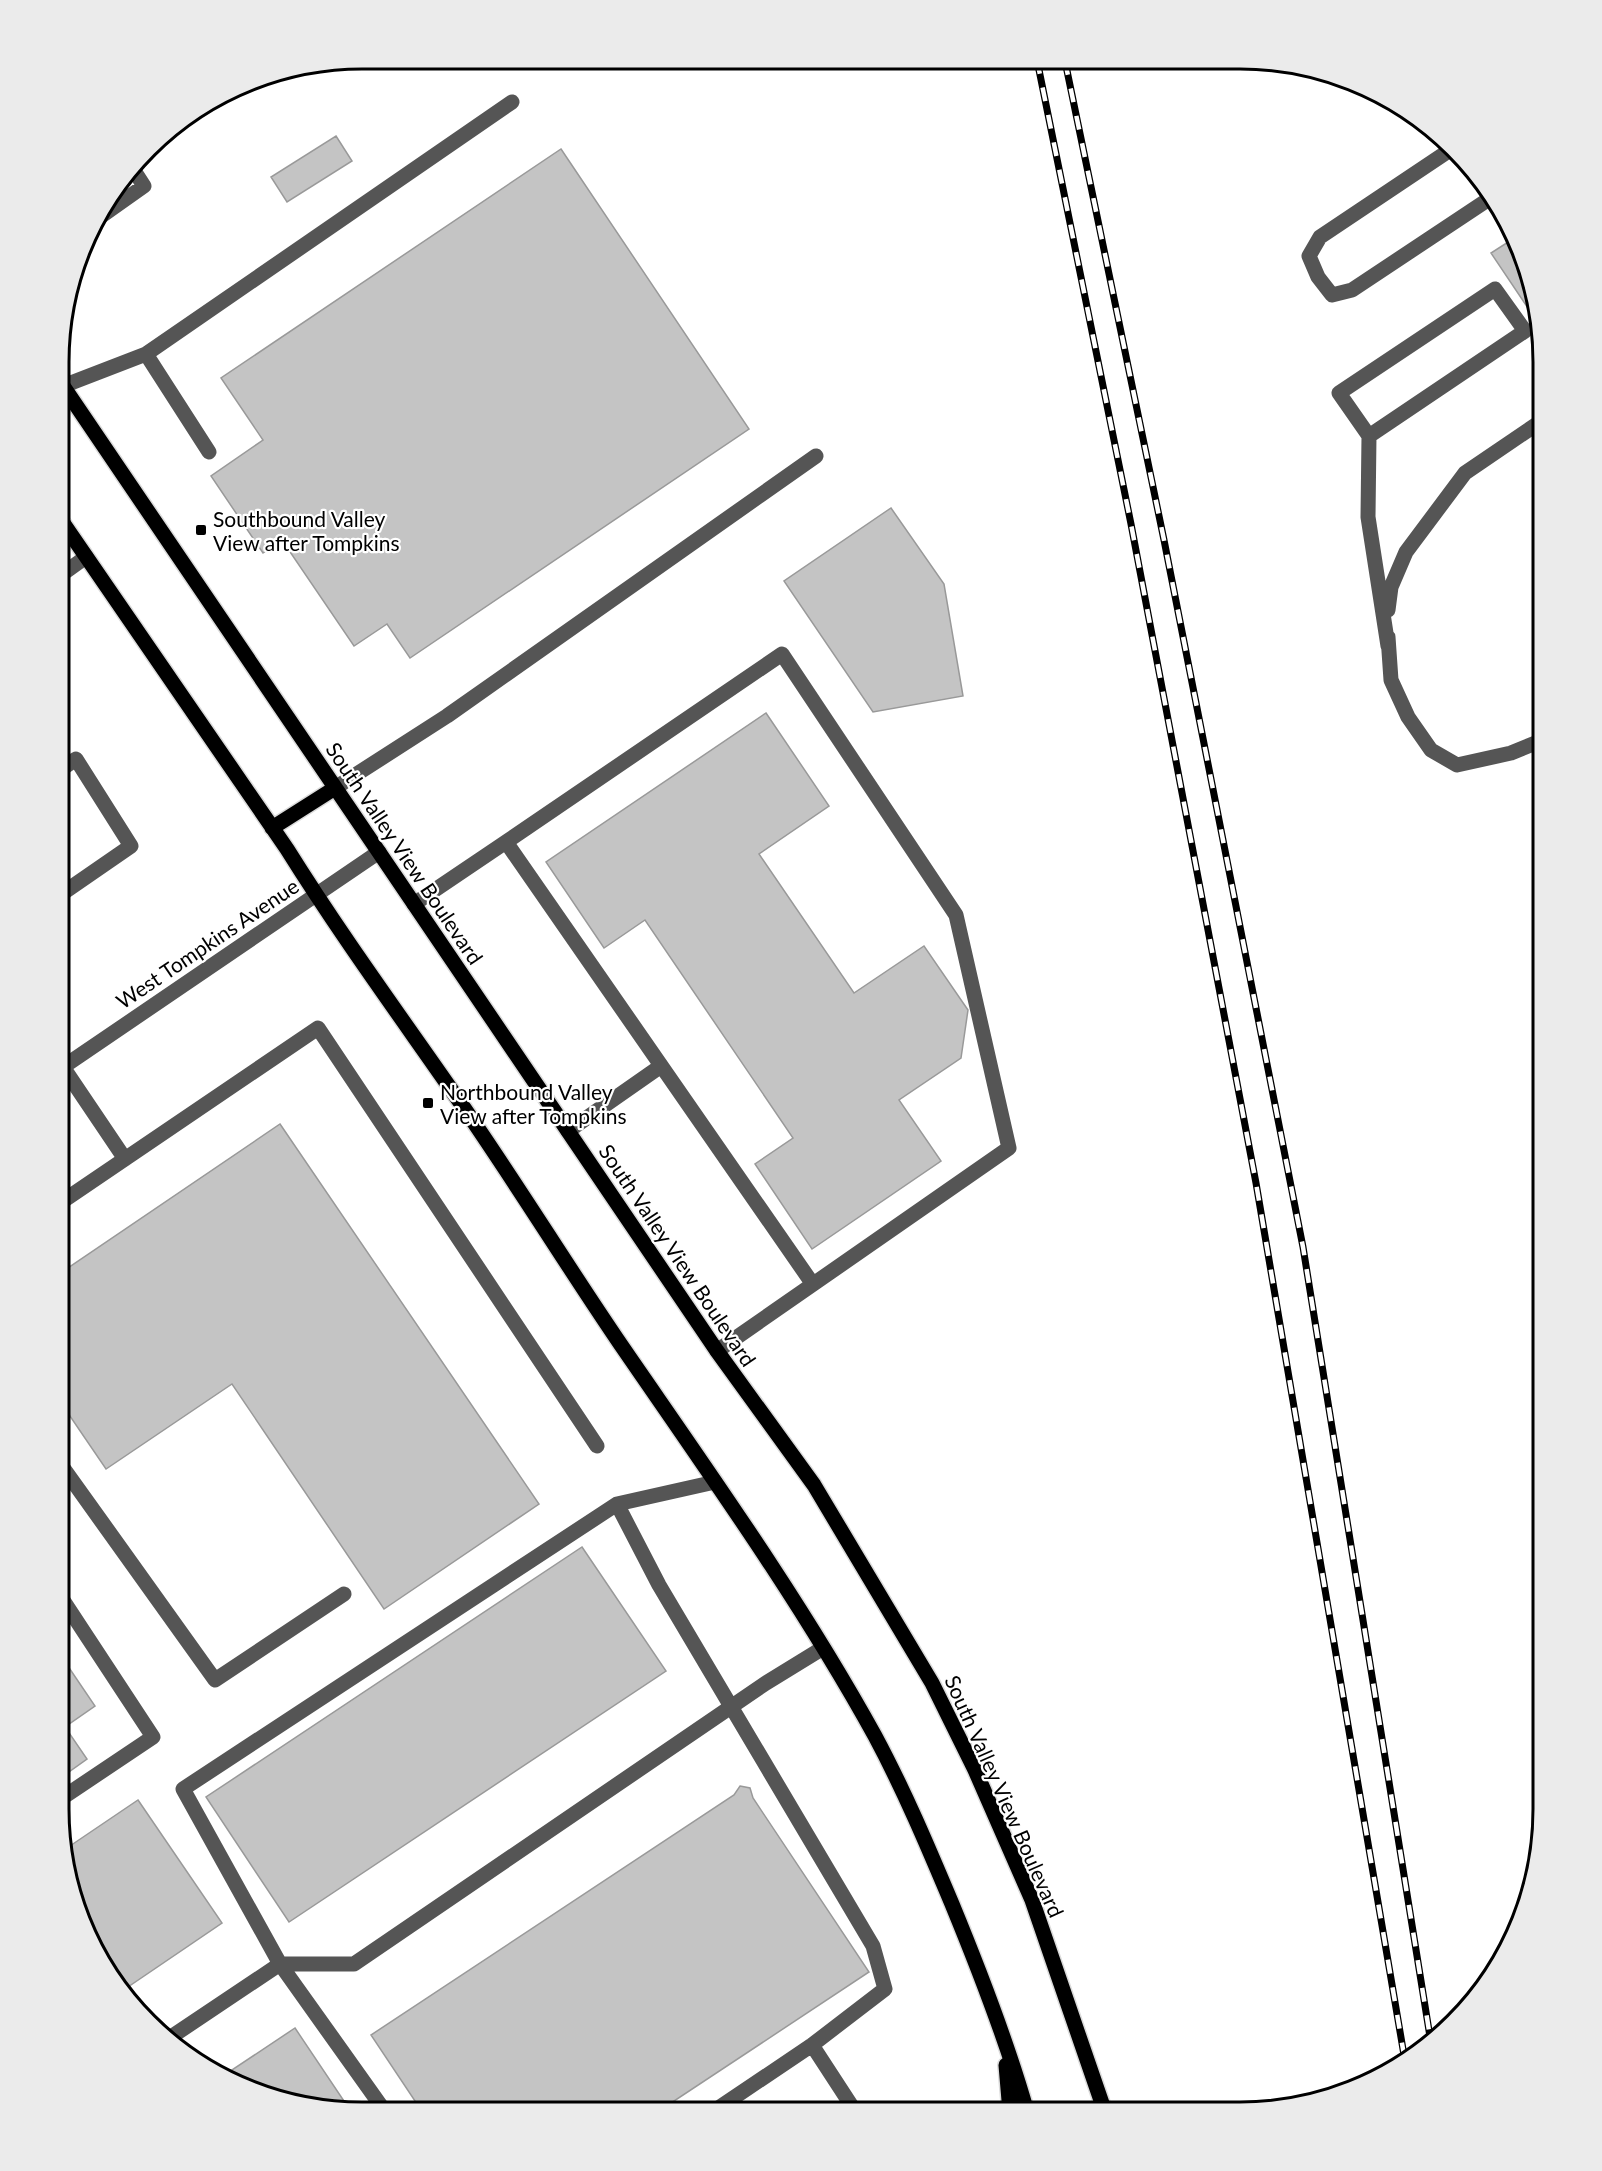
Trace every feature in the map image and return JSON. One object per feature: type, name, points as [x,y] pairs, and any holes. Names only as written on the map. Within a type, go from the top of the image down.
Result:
[{"type":"main road","name":"South Valley View Boulevard","points":[[69,396],[717,1351],[814,1485],[932,1683],[975,1770],[1032,1900],[1071,2010],[1100,2102]]},
{"type":"main road","points":[[69,532],[316,895],[465,1109],[619,1342],[773,1568],[823,1648],[876,1737],[905,1796],[977,1965],[1004,2038],[1024,2102]]},
{"type":"main road","points":[[272,828],[335,788]]},
{"type":"main road","points":[[1004,2038],[1009,2102]]},
{"type":"street","points":[[69,383],[146,354],[512,102]]},
{"type":"street","points":[[1445,153],[1320,237],[1309,256],[1318,277],[1332,295],[1352,290],[1485,201]]},
{"type":"street","points":[[112,209],[144,186],[137,175]]},
{"type":"street","points":[[1369,436],[1525,331],[1495,289],[1340,393],[1369,436],[1368,517],[1388,646]]},
{"type":"street","points":[[146,354],[209,452]]},
{"type":"street","points":[[1533,427],[1465,473],[1406,552],[1391,587],[1387,622],[1391,680],[1408,717],[1431,750],[1456,765],[1511,753],[1533,744]]},
{"type":"street","points":[[335,788],[447,716],[816,456]]},
{"type":"street","points":[[69,568],[86,556]]},
{"type":"street","points":[[414,904],[782,654],[956,915],[1009,1148],[717,1351]]},
{"type":"street","points":[[69,764],[76,759],[131,846],[69,890]]},
{"type":"street","points":[[506,842],[812,1283]]},
{"type":"street","name":"West Tompkins Avenue","points":[[69,1063],[379,852]]},
{"type":"street","points":[[69,1197],[318,1028],[597,1446]]},
{"type":"street","points":[[568,1131],[661,1066]]},
{"type":"street","points":[[69,1079],[125,1159]]},
{"type":"street","points":[[69,1476],[215,1680],[344,1594]]},
{"type":"street","points":[[378,2102],[280,1964],[183,1789],[617,1504],[715,1482]]},
{"type":"street","points":[[617,1504],[659,1585],[730,1708],[873,1946],[885,1989],[812,2045],[727,2102]]},
{"type":"street","points":[[69,1609],[153,1737],[69,1793]]},
{"type":"street","points":[[175,2034],[280,1964],[354,1964],[766,1683],[823,1648]]},
{"type":"street","points":[[812,2045],[849,2102]]},
{"type":"building","points":[[336,136],[352,161],[287,202],[271,177]]},
{"type":"building","points":[[561,149],[749,429],[410,658],[387,624],[354,646],[282,540],[263,553],[211,476],[263,440],[221,378]]},
{"type":"building","points":[[1508,242],[1523,286],[1527,307],[1491,253]]},
{"type":"building","points":[[891,508],[944,584],[963,696],[873,712],[784,581]]},
{"type":"building","points":[[766,713],[829,806],[759,854],[854,993],[924,946],[968,1010],[961,1058],[899,1100],[941,1161],[812,1249],[755,1164],[793,1138],[645,920],[604,948],[546,862]]},
{"type":"building","points":[[280,1124],[539,1504],[384,1609],[232,1384],[106,1469],[69,1415],[69,1267]]},
{"type":"building","points":[[582,1547],[666,1671],[289,1922],[206,1797]]},
{"type":"building","points":[[69,1668],[95,1706],[69,1724]]},
{"type":"building","points":[[69,1733],[87,1759],[69,1772]]},
{"type":"building","points":[[740,1786],[750,1788],[753,1798],[869,1972],[673,2102],[416,2102],[371,2035],[734,1795]]},
{"type":"building","points":[[138,1800],[222,1923],[129,1986],[108,1956],[91,1921],[79,1885],[72,1845]]},
{"type":"building","points":[[295,2028],[344,2101],[286,2092],[230,2071]]},
{"type":"railway","points":[[1039,69],[1131,524],[1256,1183],[1404,2053]]},
{"type":"railway","points":[[1067,69],[1164,540],[1303,1247],[1429,2032]]},
{"type":"place","name":"Southbound Valley View after Tompkins","points":[[201,530]]},
{"type":"place","name":"Northbound Valley View after Tompkins","points":[[428,1103]]}]
